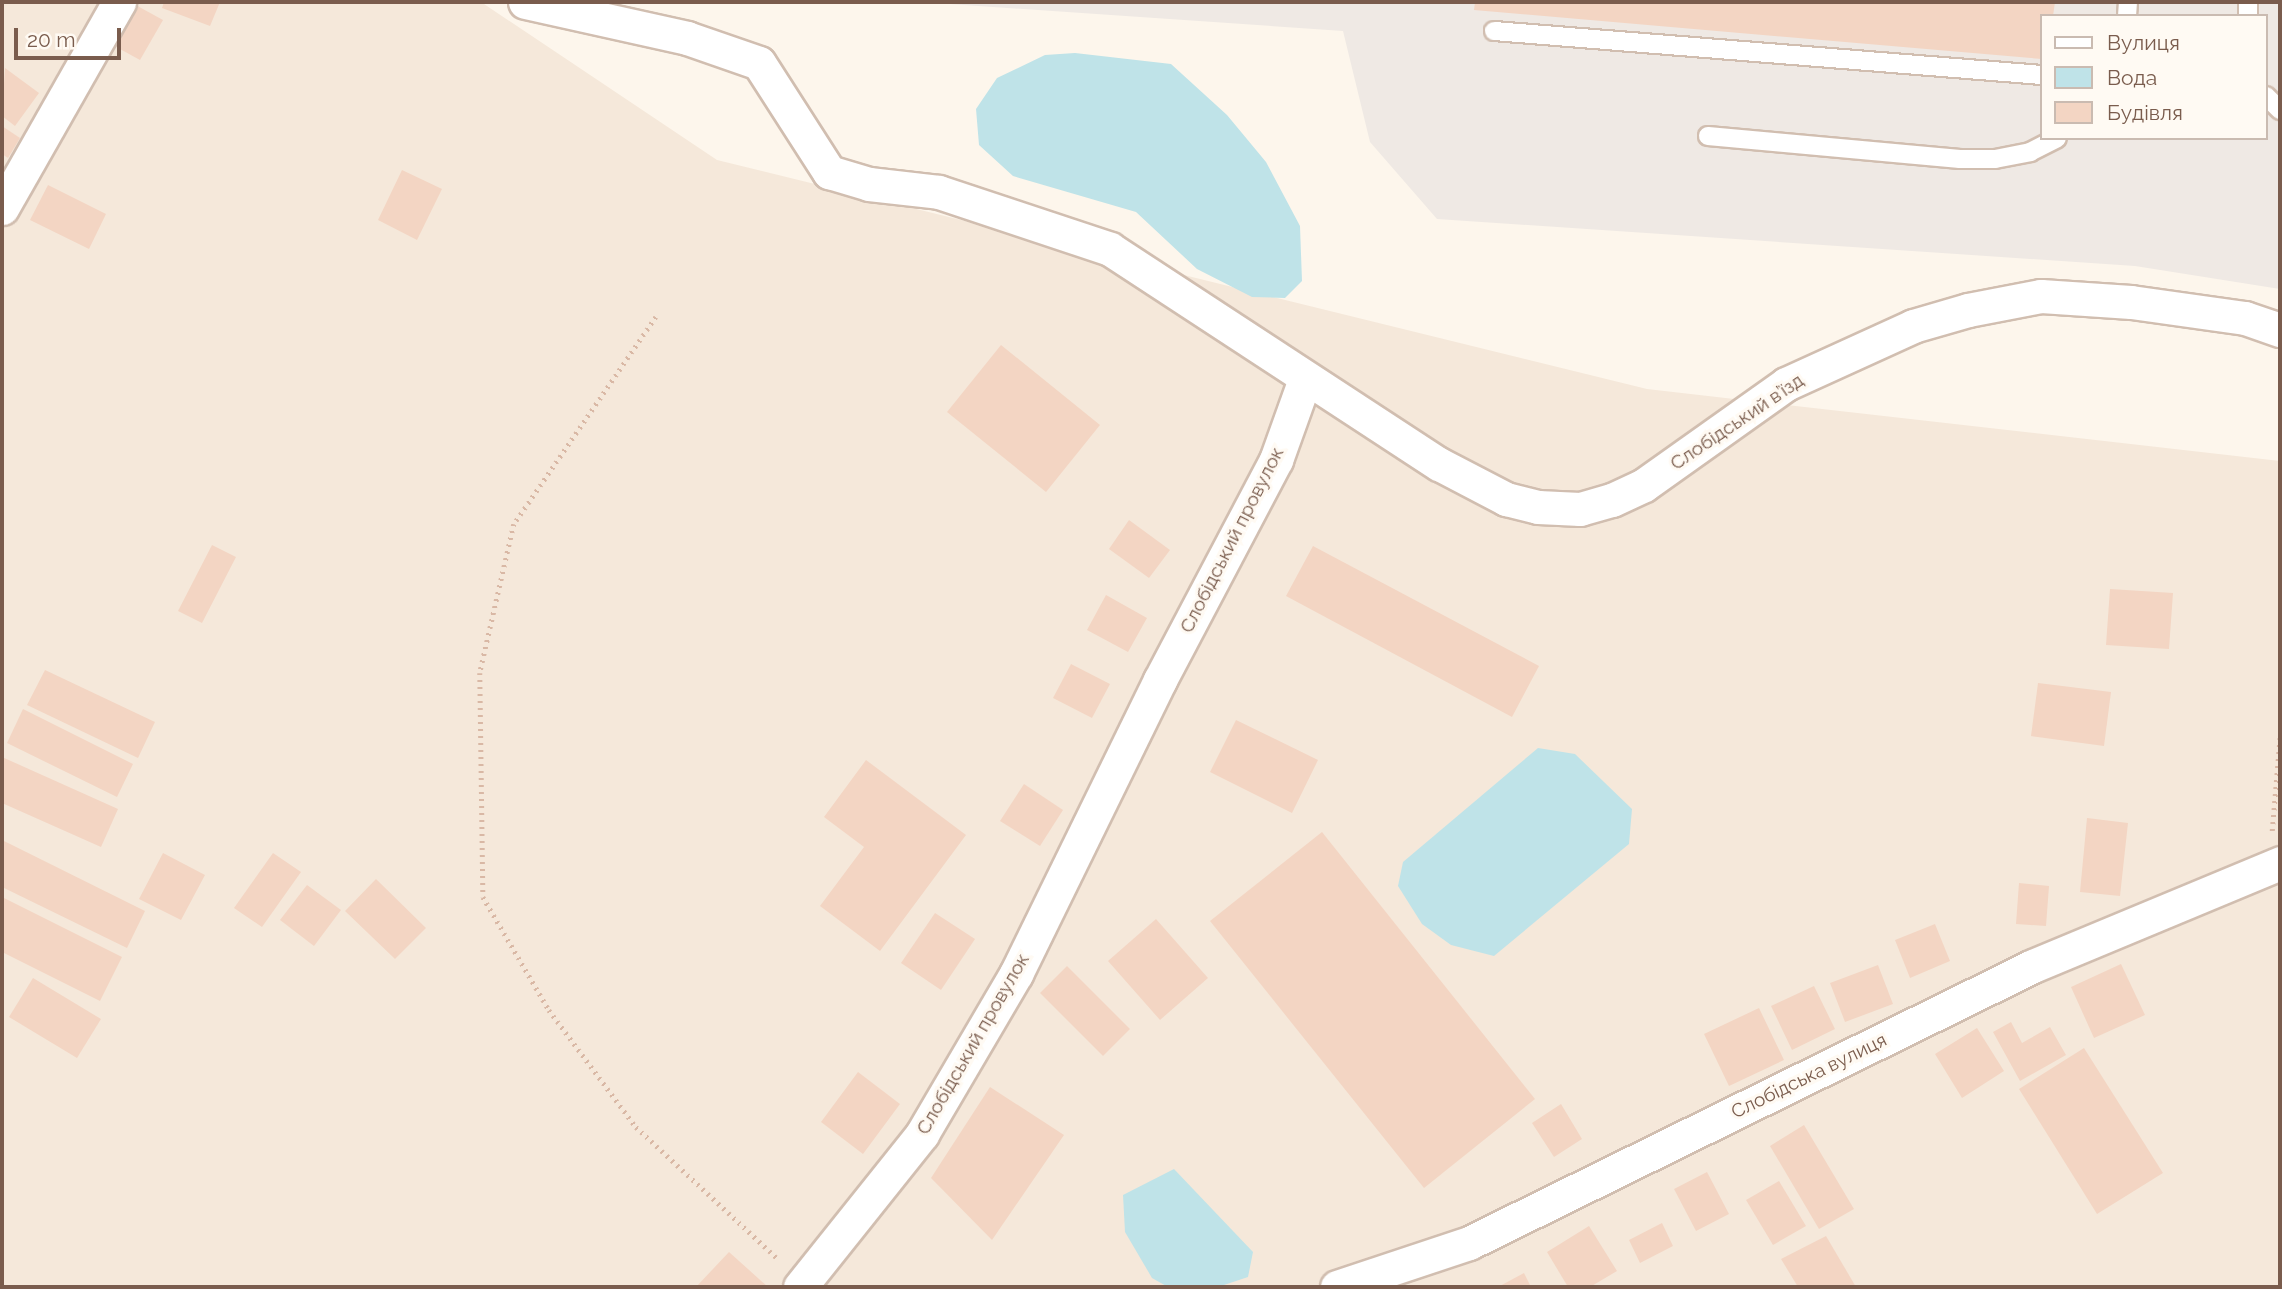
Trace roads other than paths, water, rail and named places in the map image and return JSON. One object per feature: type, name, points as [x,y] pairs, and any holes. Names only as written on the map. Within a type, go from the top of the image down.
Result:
[{"type":"street","points":[[2,208],[119,2]]},
{"type":"street","points":[[524,2],[687,38],[760,64],[829,172],[869,184],[939,192],[1110,249],[1305,379]]},
{"type":"street","name":"Слобідський в’їзд","points":[[1305,379],[1439,464],[1506,499],[1538,507],[1580,509],[1644,485],[1786,384],[1913,326],[1968,310],[2041,296],[2131,302],[2245,318],[2280,330]]},
{"type":"street","name":"Слобідський провулок","points":[[802,1285],[922,1134],[1016,974],[1160,680],[1276,460],[1305,379]]},
{"type":"street","name":"Слобідська вулиця","points":[[1337,1287],[1469,1243],[2034,966],[2274,865]]},
{"type":"lane","points":[[1494,31],[2040,75]]},
{"type":"lane","points":[[1708,136],[1960,159],[1995,159],[2030,152],[2053,140]]},
{"type":"water","points":[[1075,53],[1171,64],[1227,115],[1266,162],[1300,226],[1302,281],[1285,298],[1252,297],[1197,269],[1136,212],[1013,176],[979,145],[976,109],[997,78],[1045,55]]},
{"type":"water","points":[[1538,748],[1575,754],[1632,809],[1629,844],[1494,956],[1451,945],[1422,924],[1398,886],[1403,862]]},
{"type":"water","points":[[1174,1169],[1253,1252],[1248,1277],[1218,1287],[1168,1287],[1152,1278],[1125,1232],[1123,1195]]}]
